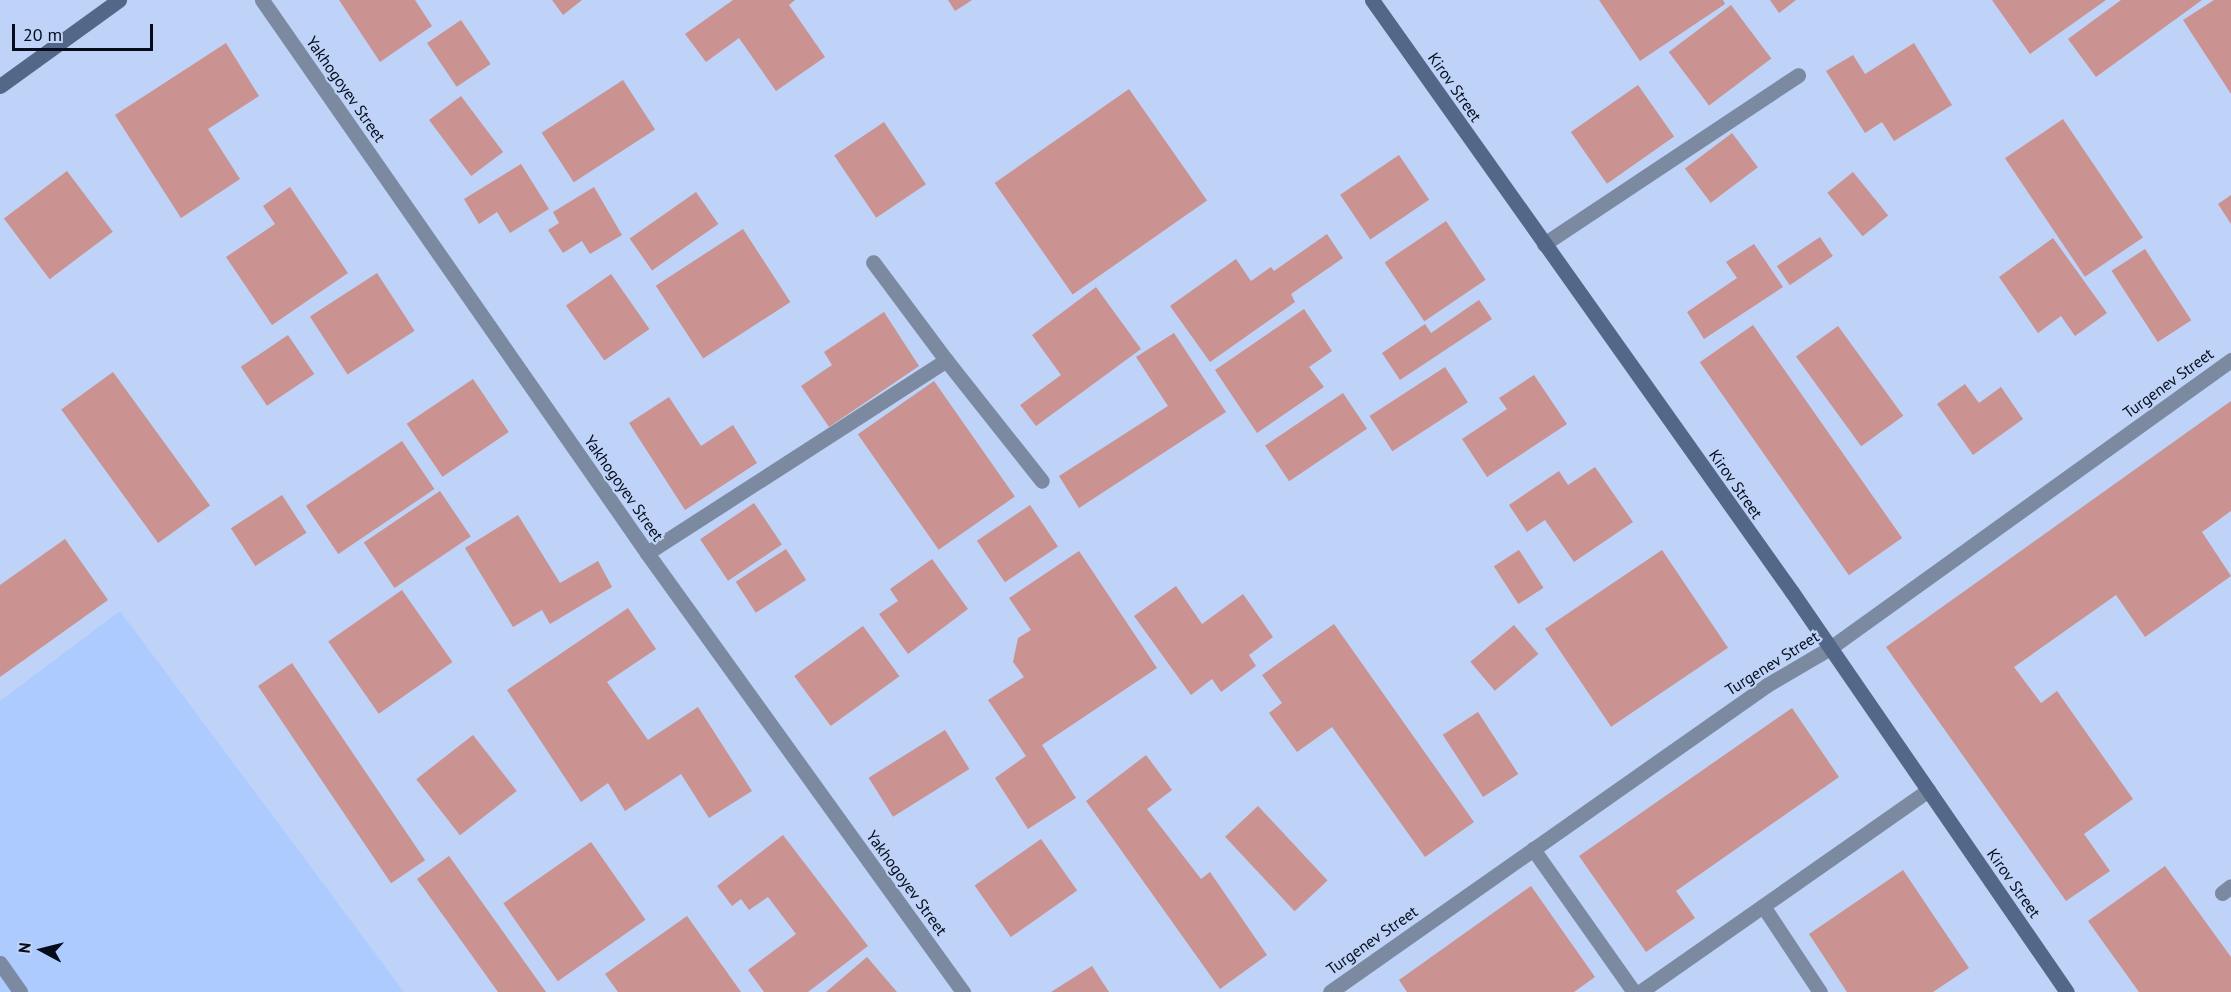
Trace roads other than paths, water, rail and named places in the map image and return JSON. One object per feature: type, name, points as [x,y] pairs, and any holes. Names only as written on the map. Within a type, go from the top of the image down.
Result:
[{"type":"main road","points":[[0,86],[119,0]]},
{"type":"main road","name":"Kirov Street","points":[[1372,0],[1830,648],[2067,992]]},
{"type":"street","name":"Yakhogoyev Street","points":[[262,0],[647,553],[963,992]]},
{"type":"street","points":[[1544,244],[1798,75]]},
{"type":"street","points":[[873,262],[946,360],[1042,481]]},
{"type":"street","points":[[647,553],[946,360]]},
{"type":"street","name":"Turgenev Street","points":[[1330,992],[1767,685],[1830,648],[2231,360]]},
{"type":"street","points":[[1640,992],[1928,790]]},
{"type":"street","points":[[1533,849],[1634,992]]},
{"type":"street","points":[[1763,906],[1820,992]]},
{"type":"street","points":[[0,963],[20,992]]}]
